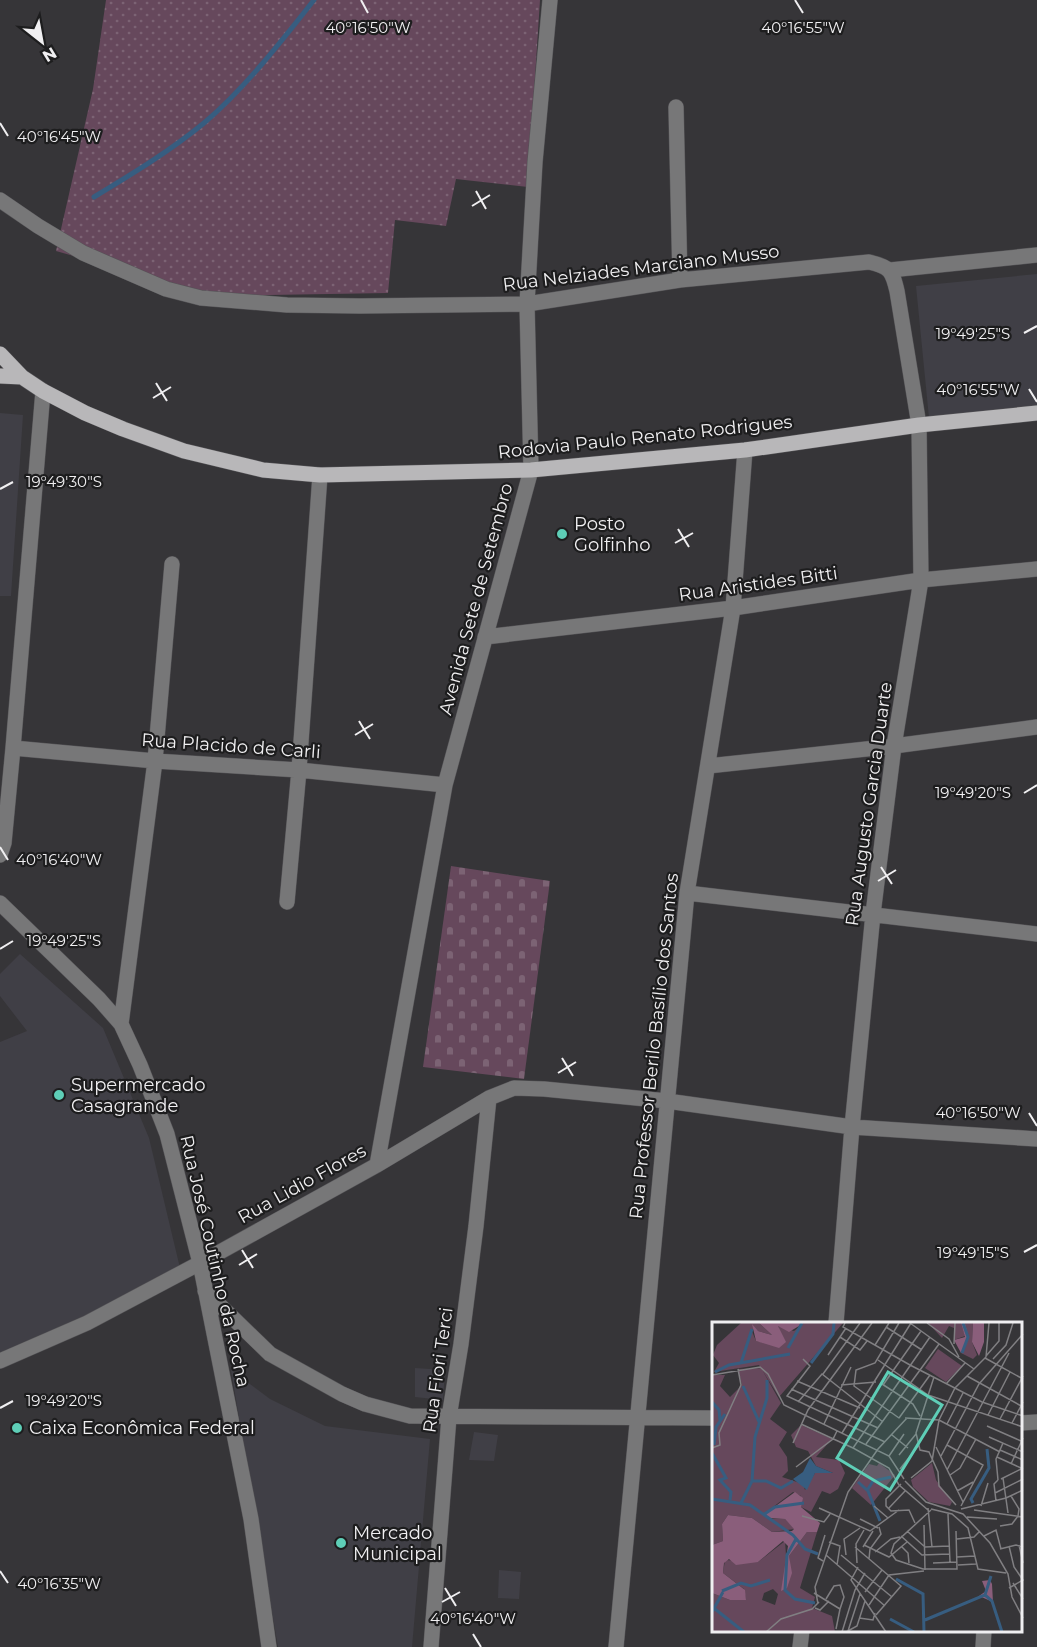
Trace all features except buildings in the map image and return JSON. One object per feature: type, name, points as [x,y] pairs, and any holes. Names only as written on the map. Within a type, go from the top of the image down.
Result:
[{"type":"main road","name":"Rodovia Paulo Renato Rodrigues","points":[[0,354],[22,377],[43,391],[85,413],[123,429],[184,451],[263,470],[320,475],[531,470],[745,450],[919,425],[1037,413]]},
{"type":"main road","points":[[0,376],[22,377]]},
{"type":"street","name":"Avenida Sete de Setembro","points":[[377,1165],[445,785],[531,470],[527,303],[535,162],[550,0]]},
{"type":"street","points":[[676,107],[680,280]]},
{"type":"street","name":"Rua Nelziades Marciano Musso","points":[[0,200],[83,254],[166,289],[201,298],[350,306],[527,303],[680,280],[869,262],[890,270]]},
{"type":"street","points":[[890,270],[1037,255]]},
{"type":"street","name":"Rua Augusto Garcia Duarte","points":[[836,1322],[873,914],[894,746],[921,580],[919,425],[897,291],[894,275],[890,270]]},
{"type":"street","points":[[0,855],[4,843],[14,748],[43,391]]},
{"type":"street","name":"Rua Professor Berilo Basílio dos Santos","points":[[616,1647],[687,892],[734,608],[745,450]]},
{"type":"street","points":[[287,902],[320,475]]},
{"type":"street","points":[[122,1024],[155,761],[172,564]]},
{"type":"street","name":"Rua Aristides Bitti","points":[[485,637],[734,608],[921,580],[1037,569]]},
{"type":"street","points":[[708,766],[894,746],[1037,727]]},
{"type":"street","name":"Rua Placido de Carli","points":[[14,748],[155,761],[299,770],[445,785]]},
{"type":"street","points":[[687,892],[1037,934]]},
{"type":"street","name":"Rua José Coutinho da Rocha","points":[[0,903],[122,1024],[141,1065],[167,1134],[200,1263],[251,1519],[269,1647]]},
{"type":"street","name":"Rua Lidio Flores","points":[[0,1361],[87,1323],[377,1165],[489,1098],[514,1089],[544,1089],[667,1101],[852,1127],[1037,1139]]},
{"type":"street","name":"Rua Fiori Terci","points":[[431,1647],[449,1417],[476,1226],[489,1098]]},
{"type":"street","points":[[205,1291],[270,1354],[364,1404],[410,1416],[712,1418]]},
{"type":"street","points":[[1022,1423],[1037,1422]]},
{"type":"street","points":[[800,1647],[802,1632]]},
{"type":"street","points":[[983,1647],[984,1632]]},
{"type":"shaded area","points":[[1037,274],[1037,416],[930,428],[916,286]]},
{"type":"shaded area","points":[[0,413],[23,415],[11,596],[0,596]]},
{"type":"shaded area","name":"Supermercado Casagrande","points":[[20,954],[103,1028],[149,1138],[180,1268],[0,1361],[0,1042],[27,1031],[0,996],[0,974]]},
{"type":"shaded area","points":[[415,1368],[445,1370],[443,1400],[415,1397]]},
{"type":"shaded area","name":"Mercado Municipal","points":[[231,1370],[270,1399],[325,1426],[430,1439],[412,1647],[278,1647]]},
{"type":"shaded area","points":[[474,1432],[498,1435],[494,1461],[469,1460]]},
{"type":"shaded area","points":[[499,1570],[521,1572],[519,1599],[498,1598]]},
{"type":"green space","points":[[106,0],[540,0],[528,187],[456,179],[446,226],[395,220],[388,293],[215,296],[56,251],[93,89]]},
{"type":"green space","points":[[451,866],[550,881],[524,1079],[423,1067]]},
{"type":"waterway","points":[[94,197],[164,153],[219,110],[248,80],[314,0]]},
{"type":"place","name":"Posto Golfinho","points":[[562,534]]},
{"type":"place","name":"Supermercado Casagrande","points":[[59,1095]]},
{"type":"place","name":"Caixa Econômica Federal","points":[[17,1428]]},
{"type":"place","name":"Mercado Municipal","points":[[341,1543]]}]
